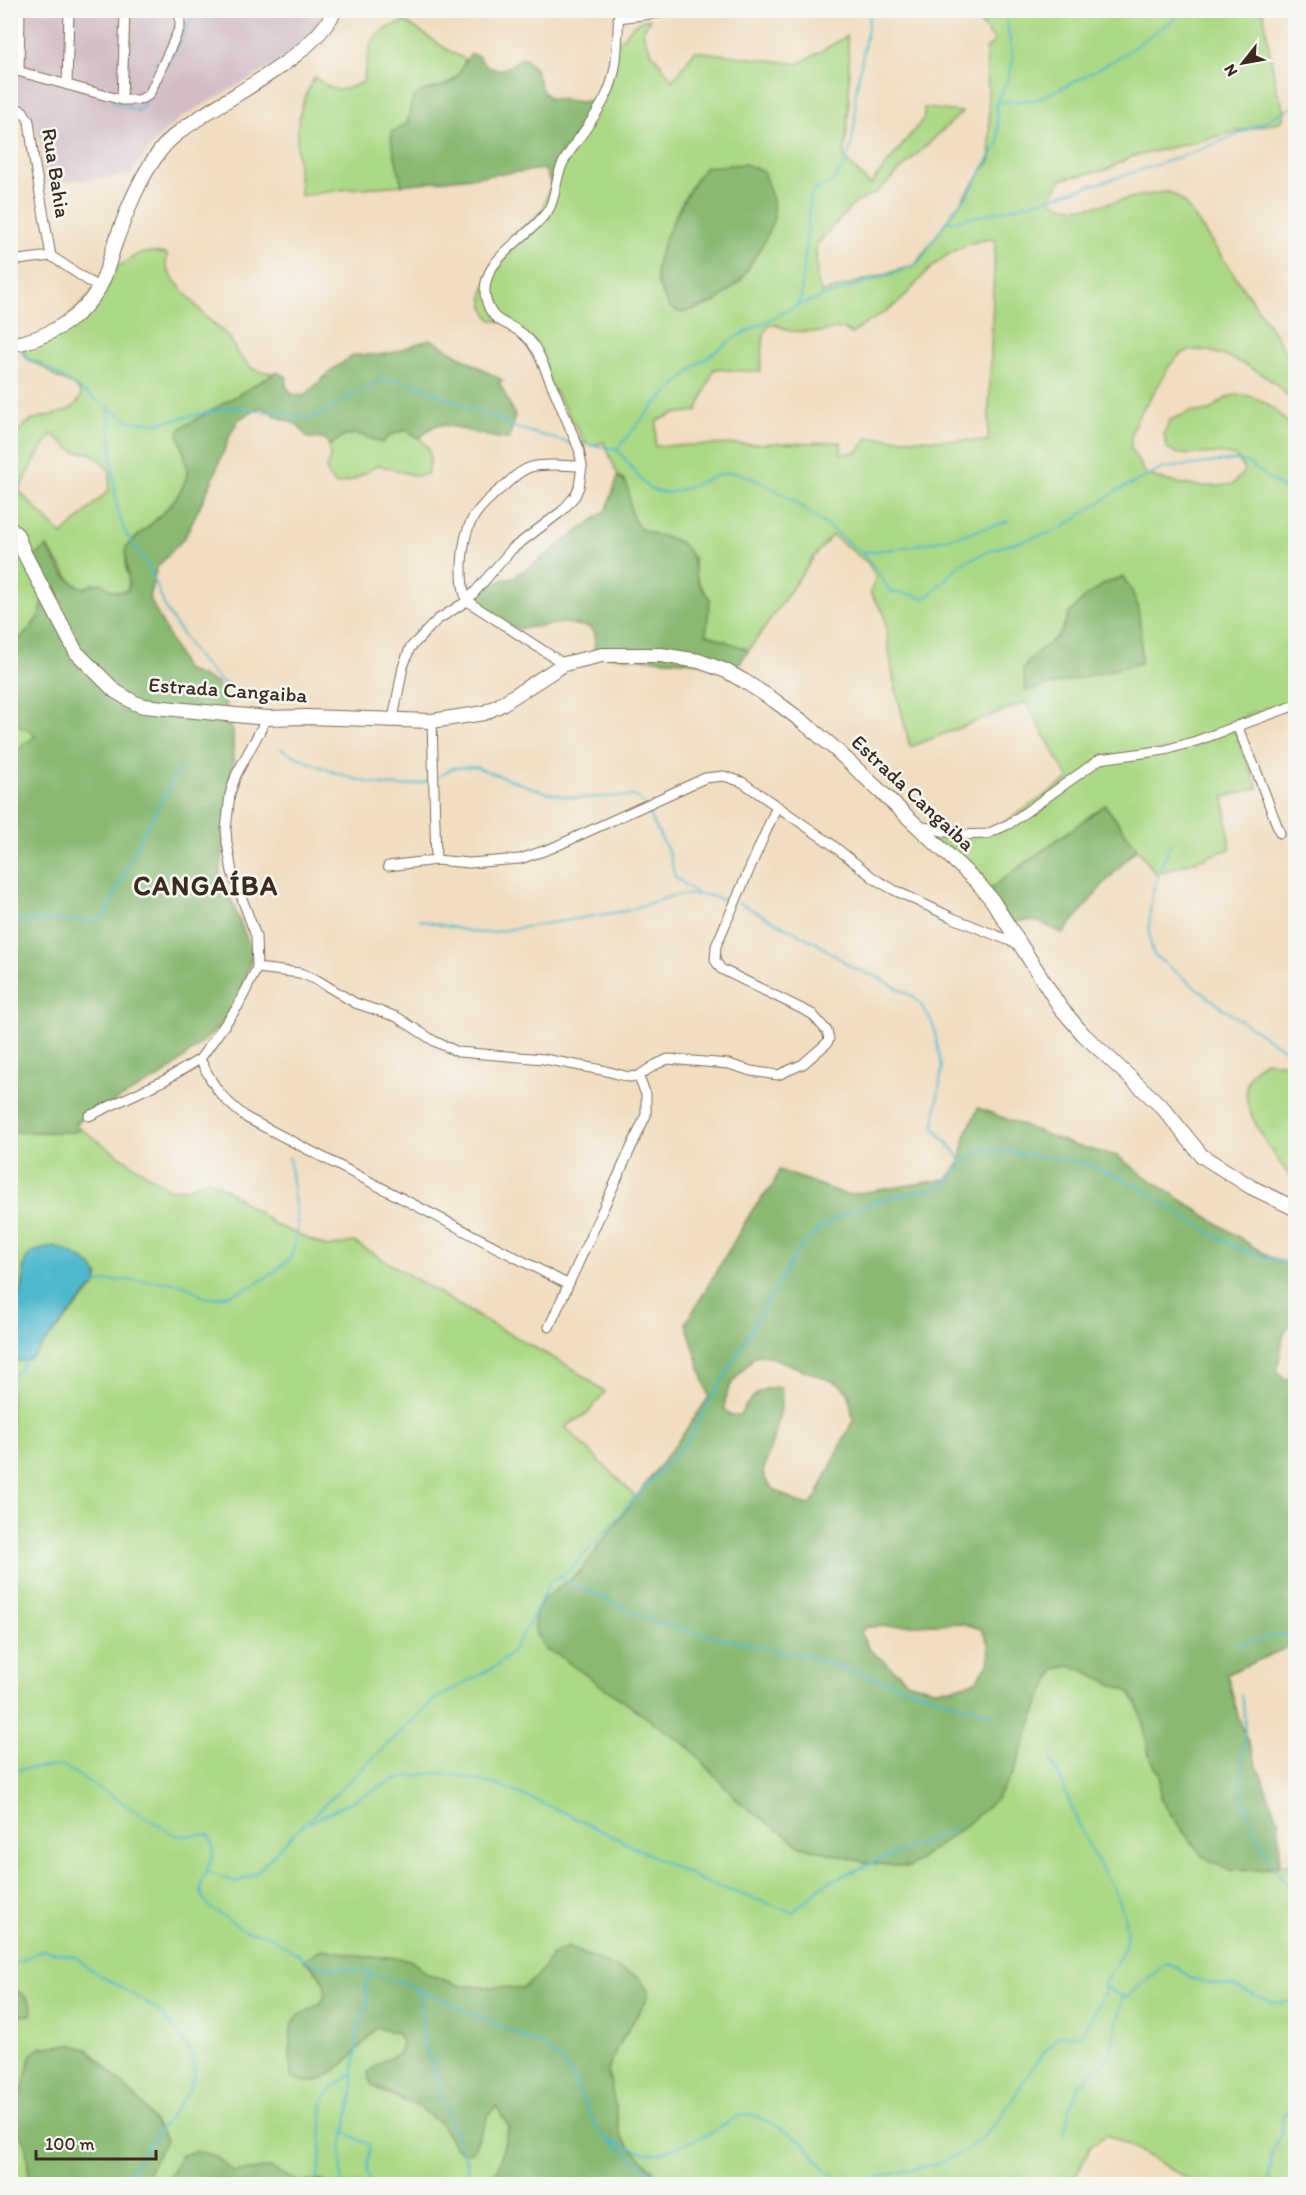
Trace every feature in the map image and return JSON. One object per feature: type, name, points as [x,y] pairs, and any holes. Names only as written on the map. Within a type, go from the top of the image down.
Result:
[{"type":"street","points":[[20,10],[15,70],[122,100],[140,100],[149,95],[180,27],[180,10]]},
{"type":"street","points":[[67,85],[69,10]]},
{"type":"street","points":[[122,100],[125,10]]},
{"type":"street","points":[[11,342],[34,339],[61,327],[82,309],[99,288],[146,170],[162,148],[182,129],[314,42],[330,21],[335,10]]},
{"type":"street","points":[[393,720],[403,667],[410,648],[437,620],[467,602],[512,549],[569,503],[579,487],[582,466],[579,449],[540,357],[523,333],[505,325],[494,315],[487,302],[485,286],[500,257],[548,209],[556,191],[563,162],[606,96],[616,64],[618,14],[684,10]]},
{"type":"street","name":"Rua Bahia","points":[[10,106],[23,111],[29,121],[51,256]]},
{"type":"street","points":[[10,261],[51,256],[99,288]]},
{"type":"street","points":[[564,664],[467,602],[462,590],[464,541],[466,530],[477,511],[497,491],[525,470],[542,466],[582,466]]},
{"type":"street","name":"Estrada Cangaiba","points":[[10,528],[16,535],[72,647],[115,691],[135,704],[144,706],[267,718],[432,721],[484,712],[500,705],[564,664],[602,655],[661,655],[699,661],[726,671],[775,701],[833,747],[983,889],[1060,1007],[1083,1034],[1158,1103],[1202,1156],[1251,1187],[1296,1209]]},
{"type":"street","points":[[917,826],[961,835],[987,834],[1008,824],[1100,759],[1165,750],[1296,705]]},
{"type":"street","points":[[89,1116],[165,1080],[200,1059],[238,1006],[257,968],[256,936],[232,872],[226,829],[230,794],[236,775],[267,718]]},
{"type":"street","points":[[432,721],[436,860]]},
{"type":"street","points":[[1237,726],[1280,833]]},
{"type":"street","points":[[388,866],[436,860],[469,863],[520,859],[552,848],[710,776],[724,776],[742,782],[894,890],[953,918],[1020,945]]},
{"type":"street","points":[[257,968],[300,974],[317,980],[355,1003],[397,1017],[441,1045],[458,1052],[544,1059],[629,1077],[638,1076],[669,1059],[729,1064],[751,1071],[778,1075],[803,1064],[826,1043],[827,1031],[812,1014],[729,975],[718,966],[715,960],[720,933],[777,806]]},
{"type":"street","points":[[200,1059],[217,1092],[247,1118],[567,1284]]},
{"type":"street","points":[[549,1327],[646,1115],[646,1094],[638,1076]]},
{"type":"shaded area","points":[[10,11],[326,11],[310,35],[278,63],[182,117],[159,137],[128,176],[45,183],[41,144],[28,113],[11,99]]},
{"type":"green space","points":[[971,11],[1263,11],[1276,88],[1285,111],[1282,121],[1131,157],[1106,170],[1062,179],[1050,199],[1061,205],[1087,207],[1163,192],[1176,196],[1184,202],[1275,334],[1295,372],[1295,404],[1273,381],[1238,361],[1200,350],[1180,355],[1171,363],[1142,410],[1132,431],[1131,446],[1146,474],[1189,485],[1233,484],[1245,470],[1236,456],[1216,453],[1190,455],[1167,448],[1164,433],[1170,420],[1190,412],[1211,411],[1226,398],[1242,395],[1258,399],[1266,404],[1278,412],[1295,430],[1295,700],[1245,716],[1232,724],[1258,788],[1224,797],[1230,849],[1156,874],[1105,805],[987,891],[932,838],[940,835],[962,836],[995,829],[1069,779],[1026,702],[910,747],[893,677],[884,613],[870,593],[876,577],[868,563],[832,535],[813,558],[749,650],[706,634],[710,599],[701,589],[695,574],[694,558],[682,544],[640,529],[632,517],[625,480],[618,476],[604,442],[591,446],[585,442],[515,325],[490,319],[484,306],[483,295],[486,285],[509,247],[511,236],[532,222],[543,208],[561,153],[575,135],[596,99],[607,87],[615,46],[633,26],[643,20],[650,19],[643,31],[645,38],[651,51],[672,81],[695,51],[799,64],[847,36],[849,97],[844,158],[870,185],[924,118],[924,108],[962,112],[876,193],[854,204],[816,245],[817,280],[821,293],[915,265],[991,159],[986,49],[995,41]],"holes":[[[745,164],[742,279],[716,302],[694,310],[656,274],[664,246],[681,204],[705,167]],[[995,239],[988,441],[868,438],[857,452],[841,454],[841,442],[655,446],[657,421],[673,414],[697,411],[714,369],[760,372],[764,334],[768,326],[775,324],[789,331],[819,332],[843,328],[852,334],[899,302],[942,259],[967,245]],[[1106,583],[1138,608],[1141,663],[1026,691],[1023,669],[1035,654],[1059,635],[1070,613],[1085,597]]]},
{"type":"green space","points":[[405,22],[465,59],[458,75],[452,80],[438,89],[413,98],[407,124],[392,132],[402,185],[348,189],[301,196],[297,135],[302,106],[315,77],[332,89],[338,90],[363,82],[369,50],[376,37],[382,31]]},
{"type":"green space","points":[[471,54],[478,56],[494,69],[505,68],[523,57],[535,69],[542,90],[549,98],[581,102],[596,99],[575,135],[561,153],[551,185],[545,169],[402,185],[391,140],[392,132],[407,124],[415,96],[453,81]]},
{"type":"green space","points":[[745,164],[763,171],[773,200],[774,218],[764,242],[742,279],[716,302],[681,313],[670,308],[659,287],[656,273],[662,248],[683,202],[705,167]]},
{"type":"green space","points":[[153,252],[167,254],[168,271],[174,280],[205,316],[230,338],[237,353],[251,368],[275,373],[179,431],[187,468],[186,479],[174,501],[126,547],[126,569],[130,580],[128,590],[119,593],[93,584],[84,588],[75,586],[47,547],[43,609],[31,628],[11,648],[11,446],[18,432],[27,424],[68,410],[76,404],[81,395],[74,386],[25,357],[21,348],[55,333],[114,269],[138,254]],"holes":[[[52,434],[75,452],[90,453],[110,471],[109,490],[62,535],[19,491],[40,451]]]},
{"type":"green space","points":[[430,339],[503,381],[499,382],[515,416],[509,439],[441,425],[431,428],[420,438],[406,430],[390,435],[382,443],[355,434],[343,437],[329,446],[326,439],[308,438],[298,425],[264,408],[258,408],[239,419],[185,537],[157,567],[149,597],[185,669],[218,684],[233,732],[233,785],[220,873],[253,954],[234,1008],[213,1033],[165,1074],[75,1123],[81,1129],[74,1132],[11,1132],[11,755],[35,736],[28,730],[11,723],[11,648],[31,627],[41,610],[42,594],[29,560],[47,547],[62,572],[72,582],[84,588],[102,583],[114,591],[128,590],[126,547],[173,502],[185,481],[187,466],[178,433],[181,428],[277,372],[287,377],[286,386],[292,394],[304,396],[333,369],[354,355],[391,353]]},
{"type":"green space","points":[[406,430],[424,442],[430,452],[430,466],[427,474],[417,476],[378,465],[353,480],[336,485],[330,478],[326,469],[330,457],[329,446],[337,440],[355,434],[382,443],[390,435]]},
{"type":"green space","points":[[618,476],[627,485],[631,512],[637,525],[649,532],[678,542],[690,553],[698,581],[710,598],[706,634],[749,650],[733,672],[711,663],[594,655],[595,633],[588,627],[565,623],[518,629],[492,617],[475,601],[488,582],[498,582],[513,577],[531,566],[607,509]]},
{"type":"green space","points":[[1123,577],[1130,586],[1140,618],[1141,663],[1026,691],[1023,669],[1035,654],[1059,635],[1070,613],[1085,597],[1106,583]]},
{"type":"green space","points":[[11,723],[36,736],[11,755]]},
{"type":"green space","points":[[1105,805],[1137,848],[1101,887],[1063,934],[1037,922],[1008,923],[987,891]]},
{"type":"green space","points":[[1266,1061],[1287,1064],[1295,1074],[1295,1184],[1264,1139],[1248,1104],[1246,1087],[1252,1073]]},
{"type":"green space","points":[[978,1108],[1076,1146],[1117,1156],[1269,1257],[1295,1265],[1295,1322],[1284,1333],[1277,1370],[1284,1378],[1295,1381],[1295,1644],[1227,1674],[1239,1719],[1279,1822],[1280,1864],[1260,1870],[1235,1869],[1232,1871],[1203,1857],[1160,1798],[1160,1773],[1150,1759],[1141,1714],[1131,1693],[1081,1669],[1069,1666],[1055,1669],[1040,1700],[1013,1774],[996,1799],[964,1827],[909,1867],[868,1863],[801,1846],[740,1803],[690,1748],[556,1654],[545,1650],[535,1629],[535,1617],[543,1599],[579,1573],[597,1550],[598,1544],[602,1542],[709,1397],[686,1323],[753,1209],[773,1185],[779,1170],[847,1195],[947,1179],[961,1161],[965,1136]],"holes":[[[768,1356],[839,1384],[849,1394],[853,1420],[810,1505],[796,1501],[775,1490],[763,1473],[779,1420],[781,1388],[768,1388],[756,1394],[740,1415],[730,1415],[725,1410],[729,1388],[754,1357]],[[961,1623],[981,1629],[989,1643],[990,1661],[977,1680],[954,1688],[933,1689],[910,1683],[869,1649],[860,1632],[867,1627]]]},
{"type":"green space","points":[[81,1129],[170,1190],[187,1188],[207,1179],[221,1186],[276,1225],[327,1247],[354,1242],[477,1316],[575,1370],[605,1392],[588,1413],[565,1427],[636,1497],[602,1542],[598,1544],[593,1557],[541,1604],[536,1615],[537,1633],[545,1650],[556,1654],[690,1748],[712,1770],[801,1846],[868,1863],[909,1867],[964,1827],[1013,1774],[1040,1700],[1055,1669],[1069,1666],[1081,1669],[1131,1693],[1141,1714],[1150,1759],[1160,1773],[1160,1798],[1192,1844],[1235,1869],[1260,1870],[1295,1863],[1295,2184],[1196,2184],[1131,2146],[1107,2135],[1091,2145],[1072,2184],[670,2184],[656,2174],[621,2137],[608,2071],[617,2047],[628,2031],[640,1978],[567,1947],[553,1954],[537,1977],[523,1988],[461,1986],[428,1974],[410,1960],[389,1957],[365,1957],[322,1949],[303,1960],[318,1973],[326,1991],[321,2003],[296,2018],[345,2063],[376,2028],[398,2033],[402,2042],[399,2054],[378,2064],[378,2090],[419,2107],[441,2124],[454,2146],[484,2123],[496,2105],[509,2127],[497,2171],[489,2184],[299,2182],[270,2168],[233,2172],[210,2154],[197,2152],[181,2155],[165,2184],[141,2184],[148,2170],[143,2105],[89,2050],[70,2044],[32,2054],[17,2108],[17,2130],[26,2146],[30,2184],[11,2184],[11,2016],[31,2015],[13,1987],[10,1987],[11,1358],[22,1361],[33,1356],[96,1285],[99,1275],[23,1271],[22,1290],[11,1305],[11,1132],[74,1132]]},
{"type":"green space","points":[[567,1947],[640,1978],[648,1991],[646,2001],[617,2047],[608,2071],[621,2137],[656,2174],[670,2184],[489,2184],[497,2171],[509,2127],[496,2106],[489,2114],[473,2151],[461,2152],[454,2146],[441,2124],[419,2107],[372,2085],[368,2072],[383,2061],[399,2054],[402,2042],[398,2033],[376,2028],[345,2062],[325,2077],[305,2082],[291,2077],[292,2025],[300,2015],[321,2002],[325,1989],[318,1972],[303,1960],[322,1949],[365,1957],[410,1960],[428,1974],[461,1986],[523,1988],[537,1977],[553,1954]]},
{"type":"green space","points":[[10,1987],[24,1995],[32,2006],[31,2015],[11,2016]]},
{"type":"green space","points":[[70,2044],[89,2050],[143,2105],[166,2140],[141,2184],[30,2184],[26,2146],[17,2130],[17,2108],[32,2054],[39,2048]]},
{"type":"green space","points":[[193,2152],[216,2157],[233,2172],[270,2168],[299,2182],[322,2181],[327,2184],[165,2184],[181,2155]]},
{"type":"water","points":[[54,1247],[83,1259],[94,1270],[97,1282],[33,1356],[25,1361],[17,1361],[11,1358],[11,1305],[19,1296],[25,1262],[29,1255],[38,1250]]},
{"type":"waterway","points":[[167,66],[196,10]]},
{"type":"waterway","points":[[796,306],[801,297],[810,197],[814,191],[832,181],[839,174],[849,154],[854,130],[855,97],[871,10]]},
{"type":"waterway","points":[[617,449],[654,405],[699,363],[738,336],[796,306],[911,267],[920,261],[954,209],[967,196],[999,145],[996,102],[1006,83],[1013,60],[1005,10]]},
{"type":"waterway","points":[[996,102],[1036,100],[1080,79],[1123,55],[1186,10]]},
{"type":"waterway","points":[[113,102],[139,111],[147,100]]},
{"type":"waterway","points":[[947,222],[1027,204],[1203,149],[1250,129],[1296,105]]},
{"type":"waterway","points":[[10,326],[17,338]]},
{"type":"waterway","points":[[22,348],[28,359],[38,362],[129,421],[159,423],[231,407],[313,418],[378,381],[395,379],[420,386],[517,428],[573,444]]},
{"type":"waterway","points":[[109,409],[114,484],[118,513],[126,534],[150,568],[166,610],[197,657],[220,681],[261,702]]},
{"type":"waterway","points":[[579,443],[617,449],[642,481],[656,491],[679,490],[727,473],[737,473],[753,478],[802,507],[861,552],[891,592],[922,598],[929,596],[960,564],[994,549],[1059,530],[1115,492],[1164,468],[1236,460],[1248,463],[1296,498]]},
{"type":"waterway","points":[[861,552],[936,541],[1008,521]]},
{"type":"waterway","points":[[281,749],[314,765],[374,784],[413,785],[430,780]]},
{"type":"waterway","points":[[438,777],[453,768],[475,767],[544,792],[575,798],[634,796],[643,804]]},
{"type":"waterway","points":[[10,924],[23,920],[95,921],[101,919],[107,912],[135,849],[179,768]]},
{"type":"waterway","points":[[646,809],[669,853],[675,877],[697,894]]},
{"type":"waterway","points":[[1171,843],[1153,891],[1149,930],[1154,955],[1225,1010],[1296,1057]]},
{"type":"waterway","points":[[419,920],[478,933],[625,911],[676,895],[706,895],[733,902]]},
{"type":"waterway","points":[[739,903],[818,944],[852,967],[879,978],[914,997],[921,1005],[933,1024],[942,1068],[935,1129],[958,1155],[961,1164]]},
{"type":"waterway","points":[[206,1872],[236,1882],[255,1874],[283,1844],[434,1700],[496,1666],[509,1655],[530,1623],[550,1582],[571,1569],[686,1442],[796,1253],[820,1228],[839,1216],[883,1199],[932,1189],[948,1181],[959,1171],[961,1164],[979,1151],[1003,1151],[1086,1163],[1126,1180],[1210,1233],[1240,1249],[1296,1264]]},
{"type":"waterway","points":[[94,1285],[122,1280],[173,1283],[185,1285],[203,1297],[210,1298],[232,1294],[264,1279],[291,1257],[298,1228],[289,1157]]},
{"type":"waterway","points":[[10,1378],[21,1369],[25,1360]]},
{"type":"waterway","points":[[558,1577],[651,1620],[692,1632],[805,1656],[995,1715]]},
{"type":"waterway","points":[[1237,1645],[1296,1631]]},
{"type":"waterway","points":[[1241,1695],[1245,1725],[1241,1776],[1243,1796],[1260,1842],[1278,1872],[1296,1893]]},
{"type":"waterway","points":[[875,2178],[946,2160],[979,2141],[997,2121],[1034,2065],[1058,2036],[1083,2033],[1107,1988],[1103,1986],[1123,1951],[1126,1928],[1120,1903],[1090,1848],[1051,1758]]},
{"type":"waterway","points":[[10,1770],[63,1766],[173,1834],[209,1835],[213,1845],[213,1855],[202,1881],[201,1891],[203,1898],[211,1908],[246,1931],[268,1935],[316,1966],[358,1970],[402,1982],[538,2043],[562,2061],[569,2071],[603,2136],[667,2184]]},
{"type":"waterway","points":[[309,1823],[398,1778],[436,1773],[456,1775],[500,1786],[561,1811],[705,1882],[793,1912],[822,1886],[839,1877],[956,1828]]},
{"type":"waterway","points":[[10,1966],[43,1950],[76,1957],[89,1969],[157,2009],[178,2033],[192,2056],[195,2074],[187,2093],[120,2184]]},
{"type":"waterway","points":[[1107,1988],[1128,1996],[1166,1963],[1177,1967],[1191,1978],[1234,1986],[1273,2003],[1296,2001]]},
{"type":"waterway","points":[[342,2184],[341,2151],[353,2093],[357,2031],[368,2005],[365,1986],[370,1972]]},
{"type":"waterway","points":[[418,1988],[426,2053],[437,2075],[443,2103],[466,2161],[468,2168],[465,2184]]},
{"type":"waterway","points":[[1064,2135],[1070,2108],[1080,2084],[1109,2058],[1123,1996]]},
{"type":"waterway","points":[[315,2184],[320,2166],[323,2100],[333,2088],[353,2073]]},
{"type":"waterway","points":[[1269,2184],[1272,2151],[1281,2135],[1283,2117],[1294,2104],[1296,2080]]},
{"type":"waterway","points":[[611,2141],[646,2153],[661,2153],[709,2134],[740,2115],[751,2114],[772,2123],[803,2142],[825,2169],[846,2183]]},
{"type":"waterway","points":[[344,2132],[370,2145],[367,2172],[370,2184]]},
{"type":"district","name":"CANGAÍBA","points":[[206,886]]}]
